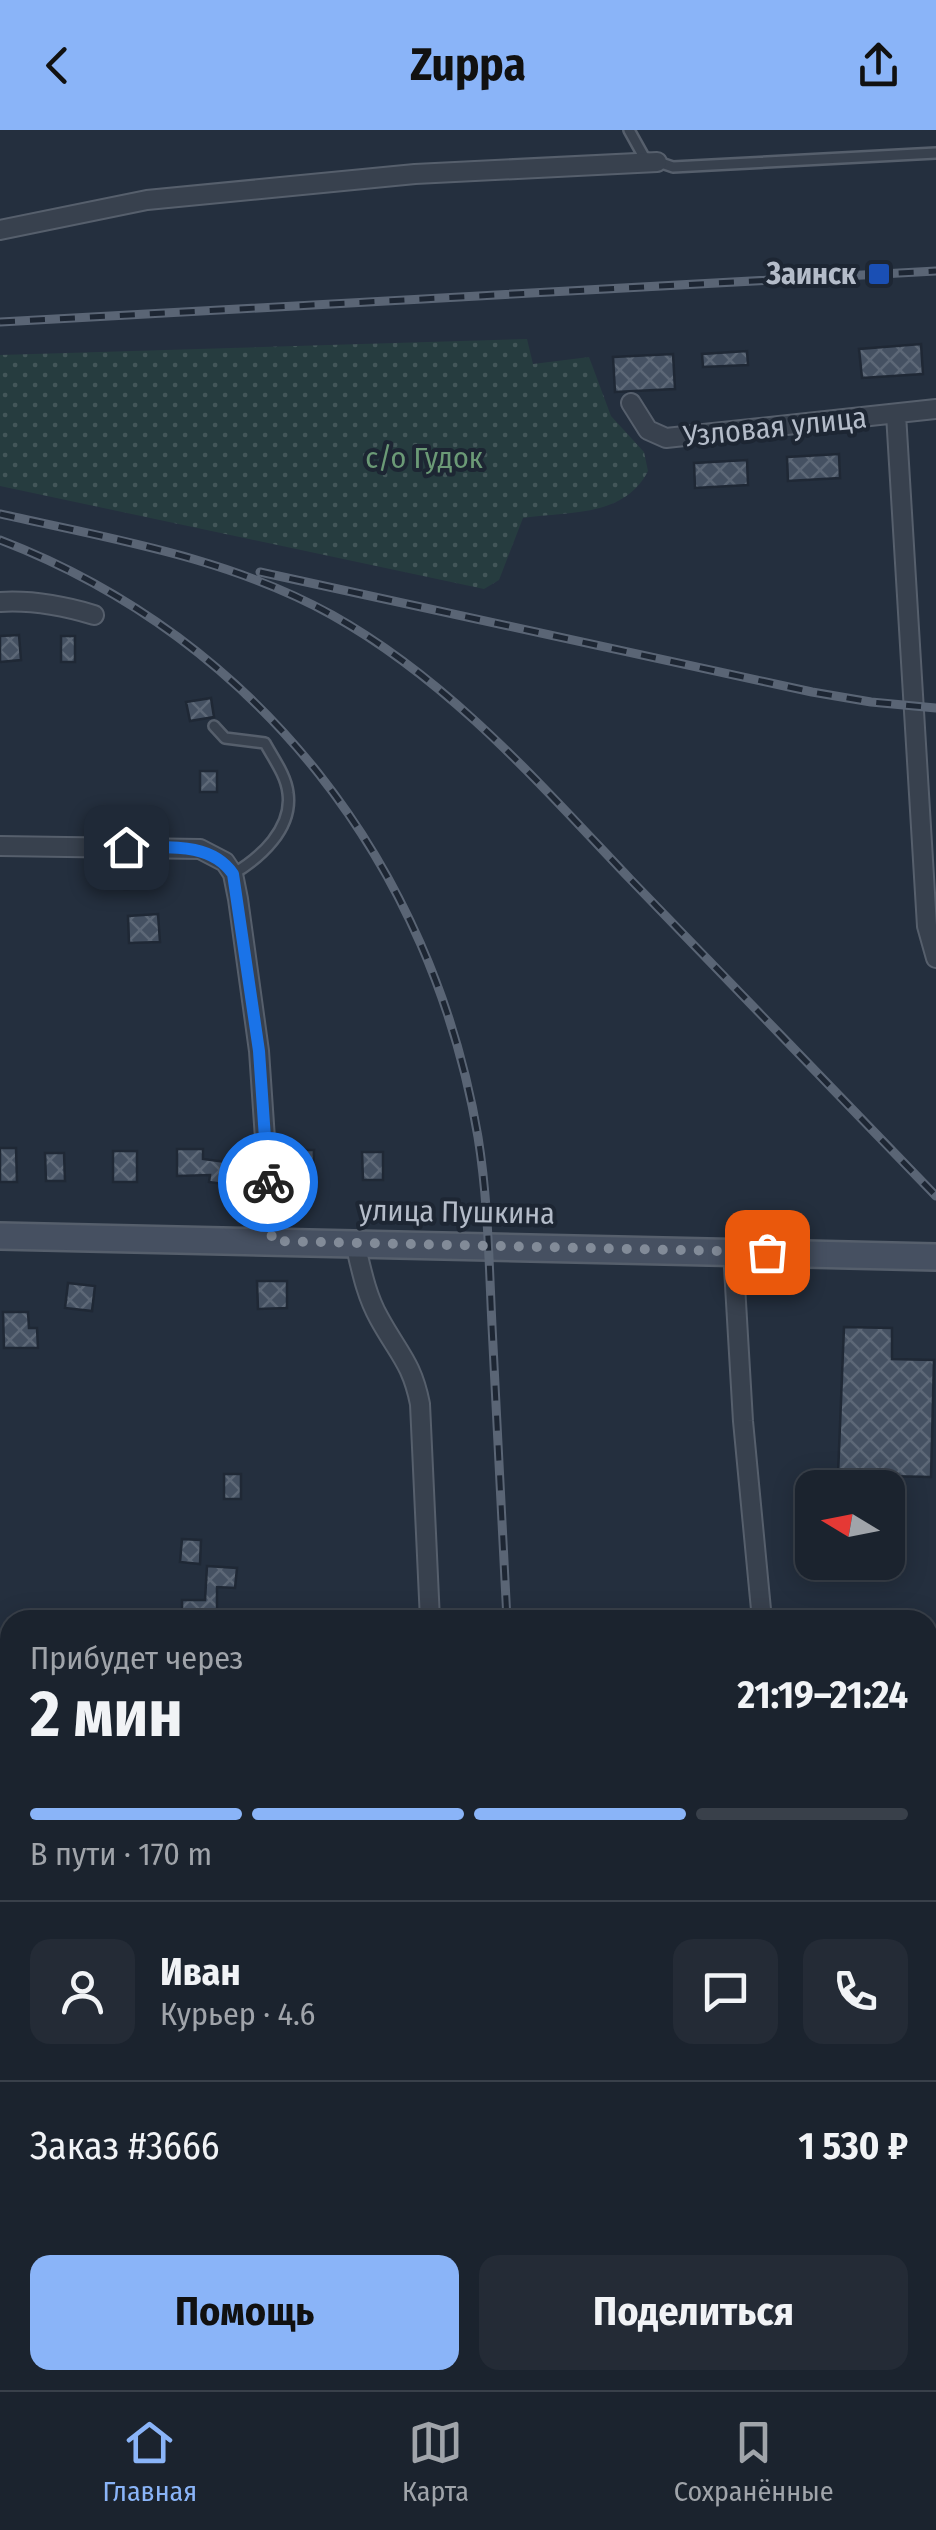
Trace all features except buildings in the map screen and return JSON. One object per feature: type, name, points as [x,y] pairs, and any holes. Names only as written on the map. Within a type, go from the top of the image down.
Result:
[{"type":"main road","name":"улица Пушкина","points":[[0,1236],[936,1257]]},
{"type":"street","points":[[0,230],[147,200],[415,174],[657,162]]},
{"type":"street","name":"Узловая улица","points":[[631,402],[648,430],[666,438],[936,409]]},
{"type":"street","points":[[896,414],[927,926],[936,958]]},
{"type":"street","points":[[0,602],[72,608],[94,615]]},
{"type":"street","points":[[0,846],[200,850],[225,862],[233,874],[259,1051],[272,1241]]},
{"type":"street","points":[[355,1242],[367,1291],[378,1316],[414,1374],[420,1404],[430,1610]]},
{"type":"street","points":[[733,1251],[761,1610]]},
{"type":"lane","points":[[630,130],[644,157],[673,166],[936,153]]},
{"type":"lane","points":[[214,726],[225,738],[264,742],[288,794],[286,815],[264,853],[233,874]]},
{"type":"green space","name":"с/о Гудок","points":[[527,339],[533,364],[589,357],[611,416],[644,452],[648,471],[638,486],[610,505],[523,518],[499,580],[484,589],[0,486],[0,355]]},
{"type":"railway","points":[[0,322],[936,271]]},
{"type":"railway","points":[[0,514],[212,565],[293,595],[375,641],[454,702],[527,771],[936,1196]]},
{"type":"railway","points":[[0,540],[93,583],[177,637],[253,701],[319,774],[375,855],[420,943],[455,1038],[481,1160],[507,1610]]},
{"type":"railway","points":[[260,572],[812,692],[936,708]]},
{"type":"way so far","points":[[268,1182],[272,1241],[767,1252]]},
{"type":"place","name":"Заинск","points":[[879,274]]},
{"type":"route","points":[[126,847],[200,850],[225,862],[233,874],[259,1051],[268,1182]]}]
